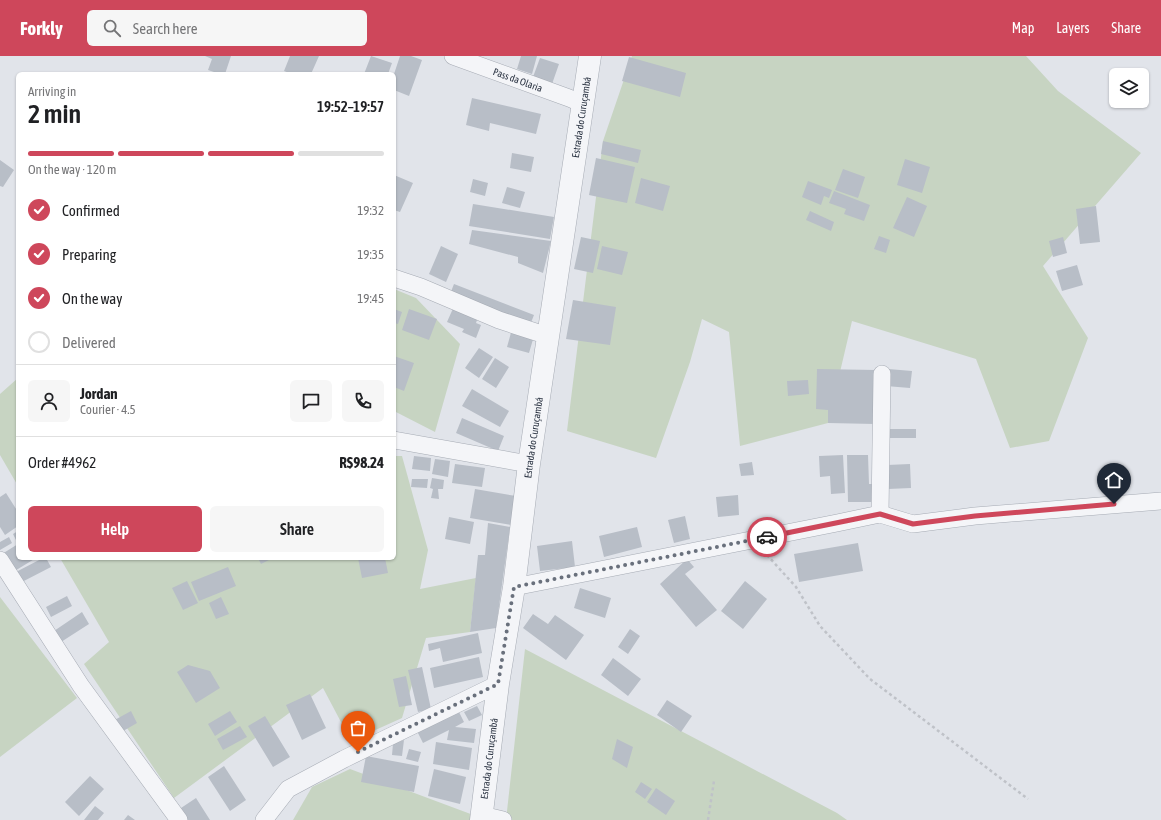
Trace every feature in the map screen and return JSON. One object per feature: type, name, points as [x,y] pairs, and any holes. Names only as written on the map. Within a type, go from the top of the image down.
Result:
[{"type":"street","name":"Pass da Olaria","points":[[453,56],[583,104]]},
{"type":"street","name":"Estrada do Curuçambá","points":[[482,817],[498,684],[514,587],[529,464],[590,56]]},
{"type":"street","points":[[396,279],[499,320],[548,336]]},
{"type":"street","points":[[880,514],[882,374]]},
{"type":"street","points":[[396,440],[529,464]]},
{"type":"street","points":[[514,587],[880,514],[913,524],[975,516],[1161,501]]},
{"type":"street","points":[[0,560],[81,686],[179,820]]},
{"type":"street","points":[[264,820],[288,789],[344,759],[498,684]]},
{"type":"street","points":[[482,817],[503,820]]},
{"type":"path","points":[[753,540],[796,587],[820,626],[870,679],[1028,798]]},
{"type":"path","points":[[708,820],[714,781]]},
{"type":"green space","points":[[632,56],[1026,56],[1058,91],[1141,153],[1043,266],[1088,338],[1049,441],[1010,448],[976,359],[852,321],[828,423],[740,446],[729,332],[702,319],[690,362],[656,458],[567,431],[603,141]]},
{"type":"green space","points":[[396,290],[416,298],[460,344],[435,432],[396,412]]},
{"type":"green space","points":[[16,380],[16,483],[0,455],[0,394]]},
{"type":"green space","points":[[396,456],[402,456],[428,550],[420,589],[476,578],[470,632],[426,638],[402,718],[351,741],[323,688],[174,798],[84,664],[109,642],[61,560],[396,560]]},
{"type":"green space","points":[[0,597],[77,698],[0,757]]},
{"type":"green space","points":[[525,649],[837,813],[847,820],[506,820]]},
{"type":"green space","points":[[350,769],[476,816],[475,820],[293,820],[312,787]]},
{"type":"building","points":[[205,56],[231,56],[226,72],[214,72],[208,70],[212,59]]},
{"type":"building","points":[[290,56],[319,56],[312,72],[284,71]]},
{"type":"building","points":[[371,56],[392,63],[389,72],[365,72]]},
{"type":"building","points":[[400,56],[411,56],[422,60],[409,96],[396,91],[396,72],[395,72]]},
{"type":"building","points":[[521,56],[537,56],[532,74],[517,69]]},
{"type":"building","points":[[629,57],[686,73],[680,97],[622,81]]},
{"type":"building","points":[[540,58],[559,64],[552,84],[533,77]]},
{"type":"building","points":[[472,98],[541,114],[536,134],[490,123],[489,131],[466,125]]},
{"type":"building","points":[[603,141],[641,150],[638,163],[601,154]]},
{"type":"building","points":[[512,153],[534,157],[531,172],[510,168]]},
{"type":"building","points":[[596,158],[635,167],[627,203],[589,195]]},
{"type":"building","points":[[905,159],[930,167],[922,193],[897,185]]},
{"type":"building","points":[[0,160],[14,170],[3,187],[0,186]]},
{"type":"building","points":[[843,169],[865,177],[858,198],[835,190]]},
{"type":"building","points":[[396,176],[413,183],[400,212],[396,211]]},
{"type":"building","points":[[641,178],[670,186],[663,211],[635,203]]},
{"type":"building","points":[[473,179],[488,183],[485,196],[470,192]]},
{"type":"building","points":[[808,181],[832,190],[829,198],[824,196],[821,205],[802,197]]},
{"type":"building","points":[[507,187],[525,192],[520,208],[502,203]]},
{"type":"building","points":[[834,191],[870,205],[864,221],[844,214],[846,209],[829,203]]},
{"type":"building","points":[[907,197],[927,206],[914,237],[893,228]]},
{"type":"building","points":[[473,204],[554,217],[550,239],[469,226]]},
{"type":"building","points":[[1096,206],[1100,242],[1080,244],[1076,209]]},
{"type":"building","points":[[810,211],[834,222],[831,231],[806,220]]},
{"type":"building","points":[[472,230],[551,241],[543,273],[518,263],[518,257],[469,244]]},
{"type":"building","points":[[879,236],[890,240],[886,253],[874,249]]},
{"type":"building","points":[[581,237],[600,241],[593,273],[574,269]]},
{"type":"building","points":[[1063,237],[1067,253],[1053,257],[1049,241]]},
{"type":"building","points":[[441,246],[458,254],[446,282],[429,274]]},
{"type":"building","points":[[602,246],[628,252],[622,275],[597,269]]},
{"type":"building","points":[[1077,265],[1083,285],[1062,291],[1056,271]]},
{"type":"building","points":[[454,284],[534,315],[530,325],[450,294]]},
{"type":"building","points":[[573,300],[616,307],[610,345],[566,339]]},
{"type":"building","points":[[455,304],[479,314],[476,323],[481,325],[476,338],[462,332],[464,329],[447,322]]},
{"type":"building","points":[[409,309],[437,319],[429,340],[402,330]]},
{"type":"building","points":[[396,310],[402,312],[398,324],[396,324]]},
{"type":"building","points":[[512,329],[534,336],[529,353],[507,347]]},
{"type":"building","points":[[479,348],[493,357],[479,378],[465,368]]},
{"type":"building","points":[[396,357],[414,363],[404,391],[396,388]]},
{"type":"building","points":[[495,358],[509,367],[496,388],[482,379]]},
{"type":"building","points":[[817,369],[876,370],[875,424],[828,423],[828,410],[816,409]]},
{"type":"building","points":[[888,369],[912,371],[910,388],[886,386]]},
{"type":"building","points":[[808,380],[809,394],[788,396],[787,381]]},
{"type":"building","points":[[472,389],[509,411],[500,427],[462,406]]},
{"type":"building","points":[[462,418],[504,436],[498,451],[456,433]]},
{"type":"building","points":[[887,429],[916,429],[916,438],[887,438]]},
{"type":"building","points":[[843,455],[845,493],[831,494],[830,476],[820,477],[819,456]]},
{"type":"building","points":[[847,455],[868,455],[869,484],[875,484],[875,502],[848,502]]},
{"type":"building","points":[[414,456],[431,458],[430,471],[412,469]]},
{"type":"building","points":[[435,459],[450,461],[448,477],[432,474]]},
{"type":"building","points":[[752,462],[754,475],[741,476],[739,464]]},
{"type":"building","points":[[455,464],[485,468],[482,487],[452,483]]},
{"type":"building","points":[[910,464],[911,488],[888,489],[887,465]]},
{"type":"building","points":[[432,478],[444,480],[443,489],[438,489],[439,499],[431,498],[433,489],[430,488]]},
{"type":"building","points":[[412,479],[428,479],[427,488],[411,487]]},
{"type":"building","points":[[475,489],[516,496],[511,525],[470,518]]},
{"type":"building","points":[[6,493],[16,509],[16,527],[5,535],[0,527],[0,497]]},
{"type":"building","points":[[738,495],[739,515],[718,517],[716,497]]},
{"type":"building","points":[[685,516],[690,539],[674,543],[668,520]]},
{"type":"building","points":[[449,517],[474,522],[470,544],[445,539]]},
{"type":"building","points":[[488,523],[510,527],[496,628],[470,632],[478,555],[485,555]]},
{"type":"building","points":[[637,527],[642,547],[604,557],[599,536]]},
{"type":"building","points":[[16,532],[16,540],[13,534]]},
{"type":"building","points":[[9,537],[12,543],[0,550],[0,542]]},
{"type":"building","points":[[572,541],[575,567],[540,571],[537,546]]},
{"type":"building","points":[[858,543],[863,571],[799,582],[794,554]]},
{"type":"building","points":[[16,545],[16,560],[33,560],[13,572],[2,554]]},
{"type":"building","points":[[687,559],[694,567],[685,574],[717,610],[696,627],[660,584]]},
{"type":"building","points":[[39,560],[47,560],[51,567],[20,583],[14,573]]},
{"type":"building","points":[[259,560],[269,560],[261,564]]},
{"type":"building","points":[[358,560],[385,560],[388,573],[362,578]]},
{"type":"building","points":[[228,567],[236,586],[199,601],[191,582]]},
{"type":"building","points":[[187,581],[198,603],[183,610],[172,588]]},
{"type":"building","points":[[745,581],[767,599],[743,629],[721,611]]},
{"type":"building","points":[[580,588],[611,598],[605,618],[574,608]]},
{"type":"building","points":[[67,596],[72,606],[51,617],[46,607]]},
{"type":"building","points":[[221,597],[229,614],[216,619],[209,603]]},
{"type":"building","points":[[82,612],[89,624],[61,642],[54,631]]},
{"type":"building","points":[[533,614],[548,624],[555,615],[584,635],[566,660],[523,628]]},
{"type":"building","points":[[630,629],[640,636],[628,654],[618,647]]},
{"type":"building","points":[[478,633],[482,653],[443,662],[440,648],[429,651],[428,644]]},
{"type":"building","points":[[479,657],[483,677],[434,688],[430,668]]},
{"type":"building","points":[[613,658],[641,679],[628,696],[601,675]]},
{"type":"building","points":[[188,665],[210,671],[220,688],[196,703],[177,672]]},
{"type":"building","points":[[422,667],[431,709],[418,712],[408,670]]},
{"type":"building","points":[[406,676],[412,705],[399,707],[393,679]]},
{"type":"building","points":[[310,694],[326,728],[302,740],[286,705]]},
{"type":"building","points":[[667,700],[692,716],[681,732],[657,715]]},
{"type":"building","points":[[477,706],[482,715],[469,721],[464,712]]},
{"type":"building","points":[[458,710],[464,722],[455,727],[476,729],[474,743],[447,740],[449,730],[423,743],[417,731]]},
{"type":"building","points":[[131,711],[137,723],[118,734],[111,722]]},
{"type":"building","points":[[230,711],[237,722],[215,736],[208,724]]},
{"type":"building","points":[[265,716],[290,757],[273,767],[248,726]]},
{"type":"building","points":[[240,726],[247,737],[223,750],[217,739]]},
{"type":"building","points":[[617,739],[633,747],[627,768],[612,759]]},
{"type":"building","points":[[404,740],[402,756],[392,755],[393,744]]},
{"type":"building","points":[[436,742],[472,748],[469,770],[433,764]]},
{"type":"building","points":[[409,749],[421,752],[418,762],[406,759]]},
{"type":"building","points":[[366,756],[419,766],[414,792],[361,782]]},
{"type":"building","points":[[224,766],[246,800],[230,811],[208,777]]},
{"type":"building","points":[[434,769],[466,777],[460,804],[428,796]]},
{"type":"building","points":[[90,776],[104,789],[79,816],[65,802]]},
{"type":"building","points":[[641,782],[652,789],[645,799],[635,792]]},
{"type":"building","points":[[656,788],[675,801],[666,815],[647,802]]},
{"type":"building","points":[[196,798],[210,820],[184,820],[178,810]]},
{"type":"building","points":[[95,806],[104,813],[98,820],[84,820]]},
{"type":"building","points":[[128,815],[135,820],[124,820]]},
{"type":"way so far","points":[[358,752],[498,684],[514,587],[767,537]]},
{"type":"route","points":[[767,537],[880,514],[913,524],[975,516],[1114,504]]}]
